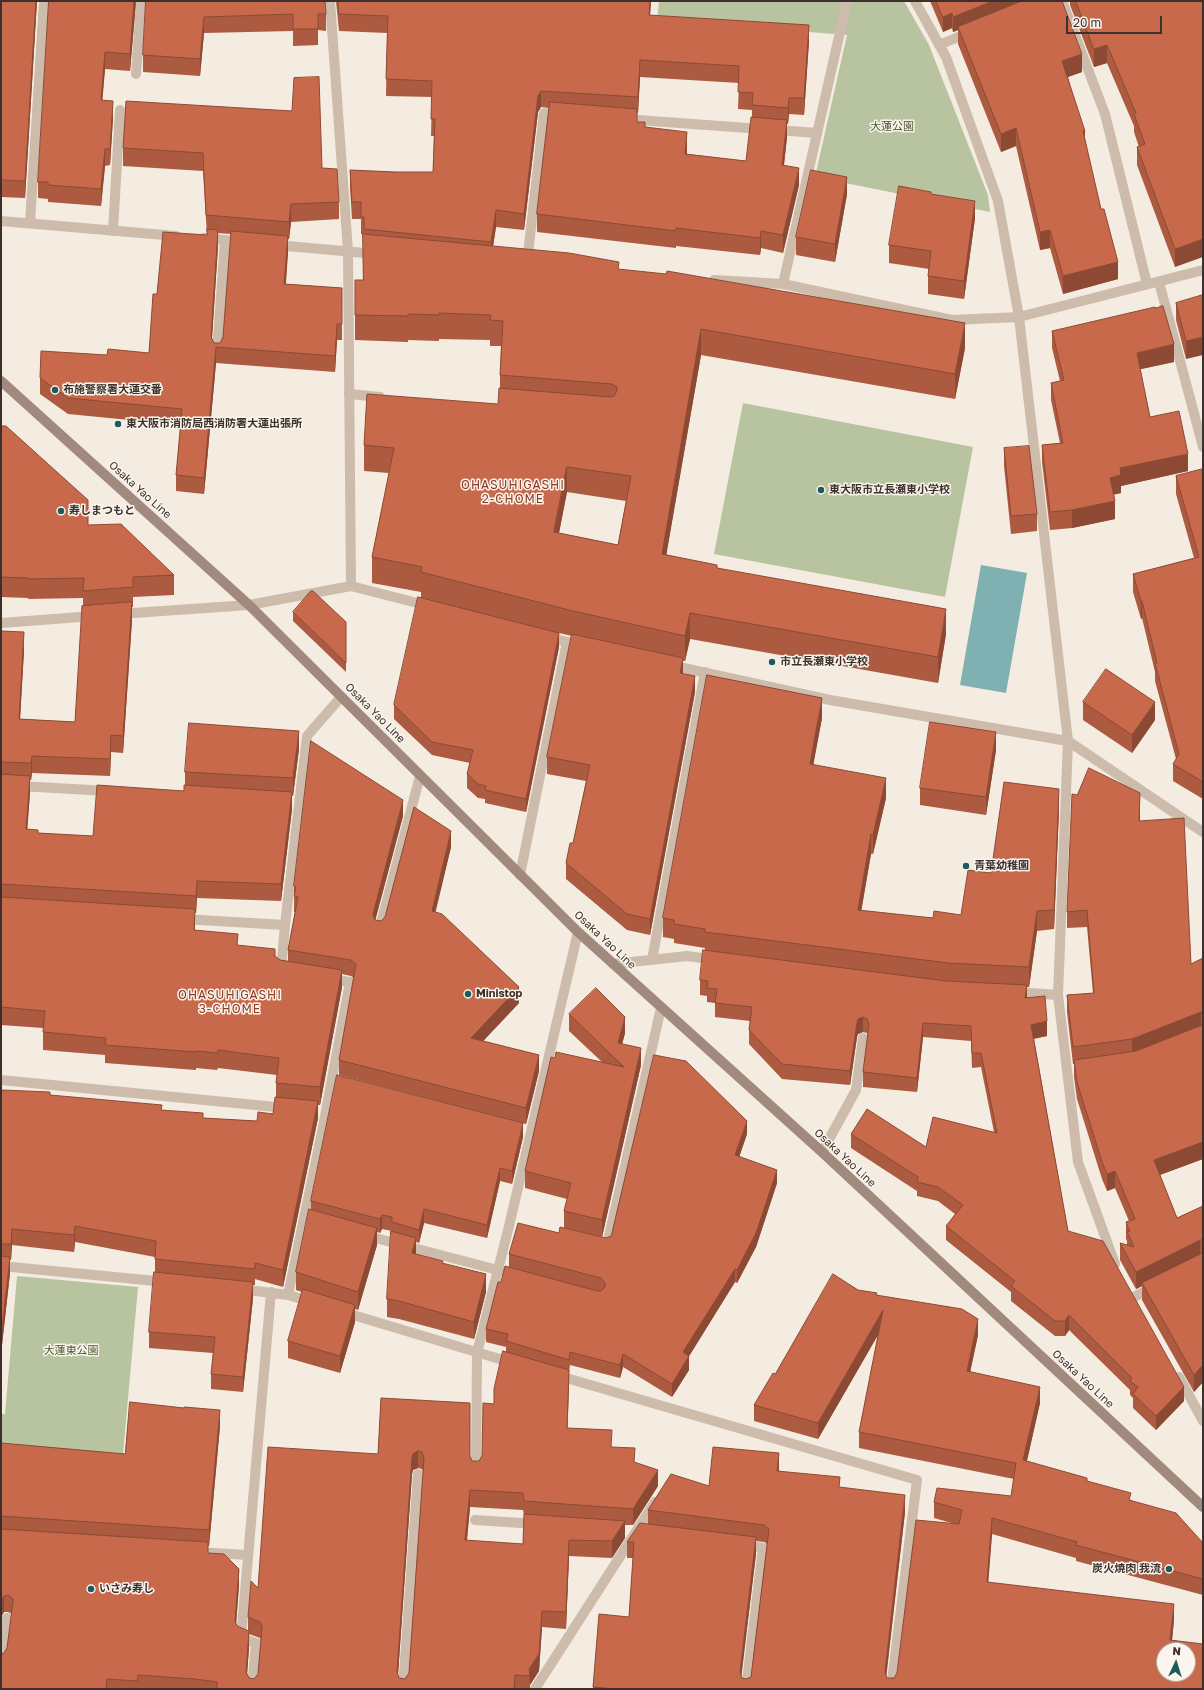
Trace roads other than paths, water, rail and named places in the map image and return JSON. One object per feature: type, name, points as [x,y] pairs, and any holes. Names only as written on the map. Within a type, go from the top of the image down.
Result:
[{"type":"main road","name":"Osaka Yao Line","points":[[1,381],[249,605],[578,932],[822,1152],[1203,1507]]},
{"type":"street","points":[[30,223],[44,1]]},
{"type":"street","points":[[136,74],[141,1]]},
{"type":"street","points":[[330,1],[348,251],[351,586]]},
{"type":"street","points":[[783,284],[847,1]]},
{"type":"street","points":[[915,1],[946,57],[998,201],[1019,317],[1068,741],[1058,995],[1072,1071],[1078,1162],[1111,1258],[1119,1271]]},
{"type":"street","points":[[1062,1],[1105,114],[1147,284]]},
{"type":"street","points":[[939,44],[982,27]]},
{"type":"street","points":[[113,231],[120,110]]},
{"type":"street","points":[[526,269],[544,113],[576,115]]},
{"type":"street","points":[[614,118],[817,133]]},
{"type":"street","points":[[1,221],[387,255]]},
{"type":"street","points":[[217,353],[225,240]]},
{"type":"street","points":[[704,280],[783,284],[952,320],[1019,317],[1203,270]]},
{"type":"street","points":[[1159,282],[1203,447]]},
{"type":"street","points":[[350,394],[389,397]]},
{"type":"street","points":[[1,623],[249,605],[351,586],[436,608]]},
{"type":"street","points":[[536,634],[598,649]]},
{"type":"street","points":[[520,875],[567,642]]},
{"type":"street","points":[[659,662],[830,700],[1068,741],[1203,832]]},
{"type":"street","points":[[652,960],[705,672]]},
{"type":"street","points":[[297,974],[281,971],[295,803],[307,736],[341,697]]},
{"type":"street","points":[[379,931],[420,776]]},
{"type":"street","points":[[1,785],[119,792]]},
{"type":"street","points":[[174,918],[285,925]]},
{"type":"street","points":[[476,1472],[477,1352],[498,1270],[513,1223],[527,1131],[578,932]]},
{"type":"street","points":[[613,964],[687,956],[725,961]]},
{"type":"street","points":[[288,1295],[308,1220],[322,1112],[336,1081],[350,982],[320,977]]},
{"type":"street","points":[[1003,992],[1058,995]]},
{"type":"street","points":[[592,1242],[607,1245],[661,1008]]},
{"type":"street","points":[[822,1152],[856,1090],[863,1038]]},
{"type":"street","points":[[1,1080],[294,1109]]},
{"type":"street","points":[[356,1233],[527,1278]]},
{"type":"street","points":[[1,1266],[176,1283]]},
{"type":"street","points":[[1134,1297],[1161,1283]]},
{"type":"street","points":[[231,1288],[288,1295],[318,1304]]},
{"type":"street","points":[[252,1689],[256,1643],[240,1638],[271,1292]]},
{"type":"street","points":[[333,1309],[522,1366]]},
{"type":"street","points":[[1172,1366],[1203,1421]]},
{"type":"street","points":[[545,1372],[918,1480],[891,1689]]},
{"type":"street","points":[[403,1689],[418,1474]]},
{"type":"street","points":[[535,1689],[640,1532],[661,1494]]},
{"type":"street","points":[[475,1520],[544,1525]]},
{"type":"street","points":[[621,1530],[640,1532]]},
{"type":"street","points":[[733,1544],[763,1548],[746,1689]]},
{"type":"street","points":[[184,1551],[248,1555]]},
{"type":"street","points":[[1,1664],[7,1618]]},
{"type":"water","points":[[981,565],[1027,573],[1006,693],[960,685]]},
{"type":"place","name":"布施警察署大蓮交番","points":[[55,390]]},
{"type":"place","name":"東大阪市消防局西消防署大蓮出張所","points":[[118,424]]},
{"type":"place","name":"東大阪市立長瀬東小学校","points":[[821,490]]},
{"type":"place","name":"寿しまつもと","points":[[61,511]]},
{"type":"place","name":"市立長瀬東小学校","points":[[772,662]]},
{"type":"place","name":"青葉幼稚園","points":[[966,866]]},
{"type":"place","name":"Ministop","points":[[468,994]]},
{"type":"place","name":"炭火焼肉 我流","points":[[1169,1569]]},
{"type":"place","name":"いさみ寿し","points":[[91,1589]]},
{"type":"district","name":"OHASUHIGASHI 2-CHOME","points":[[513,492]]},
{"type":"district","name":"OHASUHIGASHI 3-CHOME","points":[[230,1002]]},
{"type":"park label","name":"大蓮公園","points":[[892,127]]},
{"type":"park label","name":"大蓮東公園","points":[[71,1351]]}]
